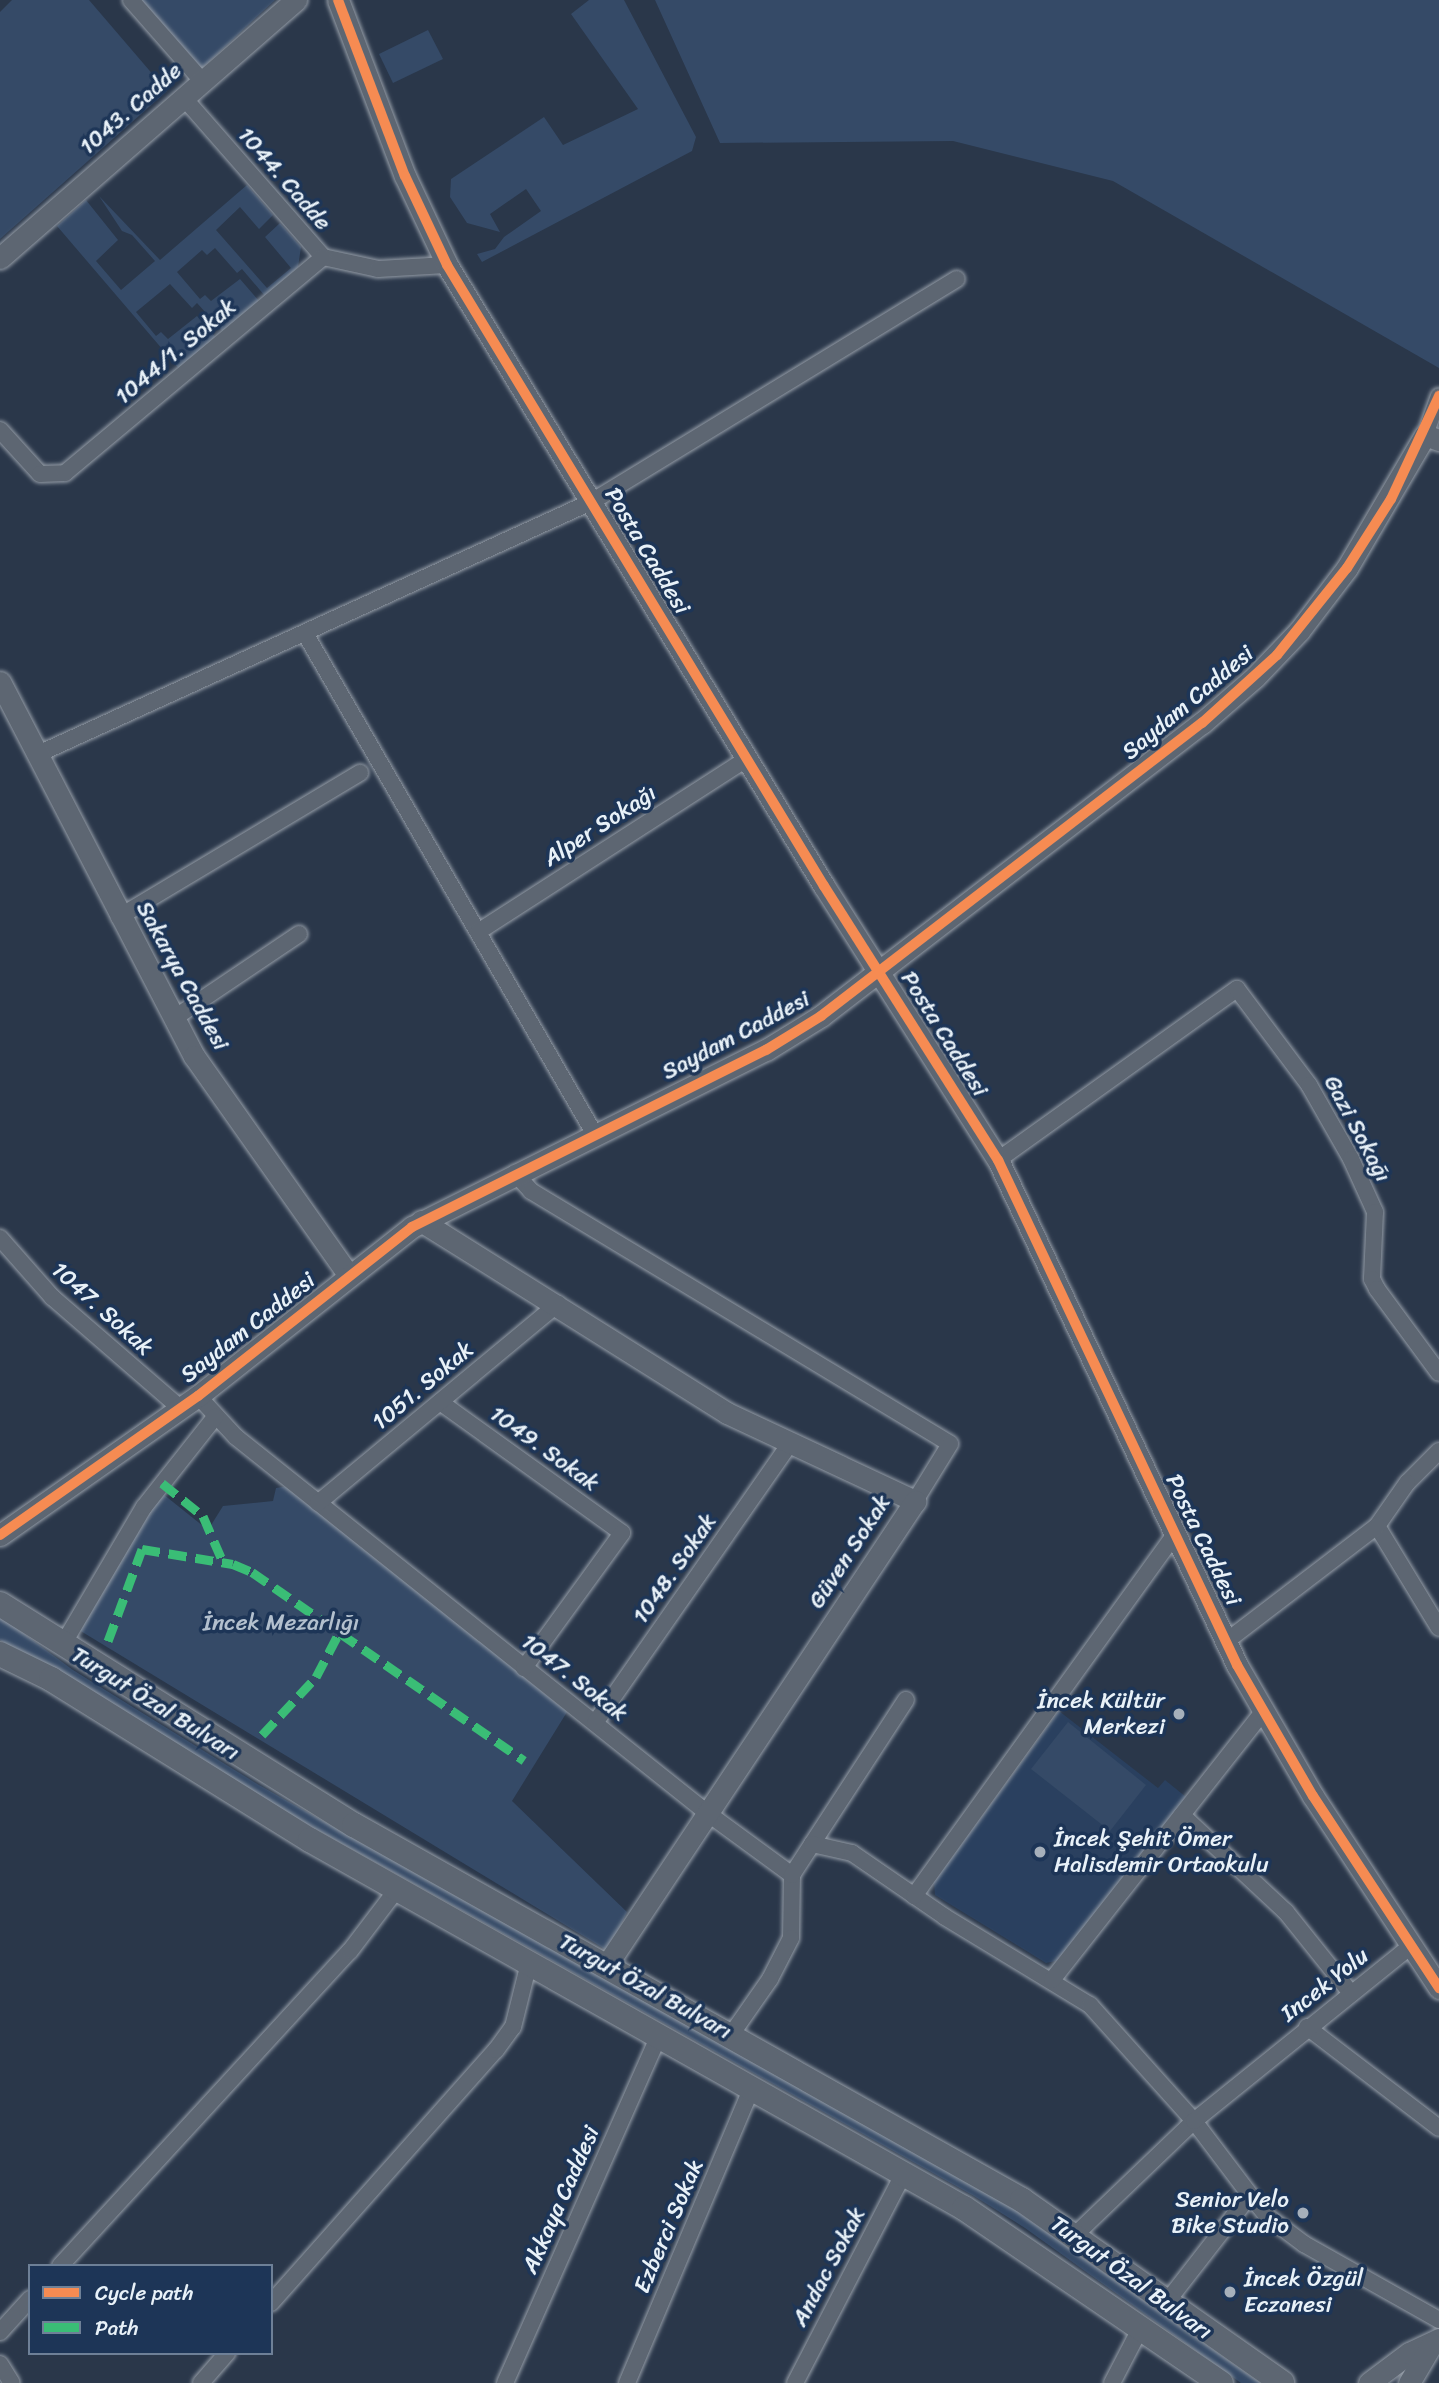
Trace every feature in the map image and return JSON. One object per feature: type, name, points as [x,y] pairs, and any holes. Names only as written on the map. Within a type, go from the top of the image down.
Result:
[{"type":"main road","name":"Turgut Özal Bulvarı","points":[[0,1604],[251,1764],[1022,2200],[1165,2304],[1282,2383]]},
{"type":"main road","name":"Turgut Özal Bulvarı","points":[[0,1654],[51,1679],[397,1889],[752,2087],[1011,2236],[1221,2383]]},
{"type":"street","points":[[131,0],[202,82]]},
{"type":"street","name":"Posta Caddesi","points":[[338,0],[405,176],[447,265],[593,501],[746,759],[998,1160],[1264,1711],[1411,1946],[1435,1974]]},
{"type":"street","name":"1043. Cadde","points":[[0,258],[293,1]]},
{"type":"street","name":"1044. Cadde","points":[[184,98],[323,257],[379,269],[447,265]]},
{"type":"street","name":"1044/1. Sokak","points":[[0,430],[32,467],[56,476],[76,466],[323,257]]},
{"type":"street","points":[[36,755],[306,635],[593,501],[957,279]]},
{"type":"street","name":"Saydam Caddesi","points":[[0,1535],[198,1396],[421,1221],[775,1044],[880,970],[1202,723],[1278,655],[1359,551],[1432,437],[1439,396]]},
{"type":"street","points":[[306,635],[594,1133]]},
{"type":"street","name":"Sakarya Caddesi","points":[[0,682],[173,1019],[215,1090],[349,1276]]},
{"type":"street","name":"Alper Sokağı","points":[[478,932],[746,759]]},
{"type":"street","points":[[119,917],[360,773]]},
{"type":"street","points":[[173,1019],[299,934]]},
{"type":"street","name":"Gazi Sokağı","points":[[998,1160],[1237,989],[1309,1085],[1351,1159],[1375,1212],[1372,1279],[1439,1373]]},
{"type":"street","points":[[515,1173],[531,1191],[950,1444],[915,1501]]},
{"type":"street","name":"Güven Sokak","points":[[421,1221],[433,1232],[558,1304],[727,1413],[915,1501],[606,1966]]},
{"type":"street","name":"1047. Sokak","points":[[0,1238],[52,1297],[180,1408]]},
{"type":"street","name":"1051. Sokak","points":[[318,1503],[558,1304]]},
{"type":"street","name":"1047. Sokak","points":[[198,1396],[215,1417],[318,1503],[706,1812],[792,1875]]},
{"type":"street","name":"1049. Sokak","points":[[440,1402],[622,1534],[524,1668]]},
{"type":"street","points":[[62,1646],[144,1507],[215,1417]]},
{"type":"street","name":"1048. Sokak","points":[[595,1723],[791,1442]]},
{"type":"street","points":[[1228,1640],[1377,1526],[1407,1483],[1439,1451]]},
{"type":"street","points":[[1377,1526],[1439,1628]]},
{"type":"street","points":[[914,1896],[1177,1532]]},
{"type":"street","points":[[731,2035],[770,1979],[791,1938],[792,1875],[906,1700]]},
{"type":"street","points":[[1052,1980],[1264,1711]]},
{"type":"street","points":[[1182,1815],[1286,1912],[1351,1993]]},
{"type":"street","points":[[812,1844],[852,1853],[914,1896],[1090,2005],[1194,2121],[1268,2217],[1304,2244],[1439,2320]]},
{"type":"street","points":[[62,2264],[350,1951],[397,1889]]},
{"type":"street","name":"Incek Yolu","points":[[1073,2237],[1194,2121],[1307,2027],[1411,1946]]},
{"type":"street","points":[[273,2301],[513,2028],[529,1963]]},
{"type":"street","points":[[1307,2027],[1439,2128]]},
{"type":"street","name":"Akkaya Caddesi","points":[[505,2383],[659,2036]]},
{"type":"street","name":"Ezberci Sokak","points":[[627,2383],[752,2087]]},
{"type":"street","name":"Andac Sokak","points":[[795,2383],[904,2173]]},
{"type":"street","points":[[1165,2304],[1250,2195]]},
{"type":"street","points":[[0,2332],[28,2301]]},
{"type":"street","points":[[1112,2383],[1142,2327]]},
{"type":"street","points":[[1369,2383],[1409,2353],[1436,2342]]},
{"type":"street","points":[[1409,2383],[1436,2342]]},
{"type":"street","points":[[201,2383],[225,2355]]},
{"type":"street","points":[[0,2364],[12,2383]]},
{"type":"shaded area","points":[[1059,1711],[1158,1788],[1165,1780],[1186,1797],[1060,1960],[1046,1963],[935,1895],[934,1882]]},
{"type":"green space","points":[[12,0],[89,0],[167,91],[0,239],[0,12]]},
{"type":"green space","points":[[139,0],[275,0],[199,71]]},
{"type":"green space","points":[[589,0],[624,0],[696,137],[692,151],[482,262],[477,254],[495,249],[504,237],[541,211],[526,189],[490,214],[500,232],[467,223],[450,197],[451,179],[544,117],[563,145],[638,109],[571,14]]},
{"type":"green space","points":[[655,0],[1439,0],[1439,368],[1113,181],[953,141],[720,143]]},
{"type":"green space","points":[[428,30],[443,59],[393,83],[379,54]]},
{"type":"green space","points":[[247,185],[273,215],[259,229],[240,207],[216,230],[267,288],[291,268],[265,237],[280,223],[301,247],[298,267],[265,296],[242,269],[237,273],[215,248],[207,255],[202,250],[177,272],[200,299],[205,295],[211,301],[240,279],[259,301],[224,333],[197,303],[192,308],[170,284],[136,312],[156,336],[161,332],[168,339],[197,316],[217,339],[181,371],[57,226],[86,200],[118,240],[96,261],[121,290],[155,261],[132,235],[122,231],[99,196],[160,260]]},
{"type":"green space","name":"İncek Mezarlığı","points":[[288,1486],[567,1712],[512,1801],[627,1912],[608,1951],[79,1630],[124,1550],[163,1494],[208,1530],[223,1506],[273,1501],[276,1488]]},
{"type":"green space","points":[[0,1616],[73,1670],[259,1785],[1009,2206],[1260,2383],[1241,2383],[1025,2228],[974,2196],[298,1819],[0,1640]]},
{"type":"green space","points":[[1068,1722],[1146,1785],[1110,1831],[1031,1769]]},
{"type":"marked path","points":[[162,1483],[203,1516],[223,1562]]},
{"type":"marked path","points":[[108,1641],[142,1549],[233,1564],[252,1572],[524,1760]]},
{"type":"marked path","points":[[262,1735],[316,1677],[339,1633]]},
{"type":"cycle path","points":[[338,0],[405,176],[447,265],[824,886],[998,1160],[1237,1665],[1313,1796],[1439,1988]]},
{"type":"cycle path","points":[[0,1535],[198,1396],[412,1227],[766,1050],[821,1016],[1202,723],[1277,655],[1347,568],[1391,499],[1439,396]]},
{"type":"place","name":"İncek Kültür Merkezi","points":[[1179,1714]]},
{"type":"place","name":"İncek Şehit Ömer Halisdemir Ortaokulu","points":[[1040,1852]]},
{"type":"place","name":"Senior Velo Bike Studio","points":[[1303,2213]]},
{"type":"place","name":"İncek Özgül Eczanesi","points":[[1230,2292]]}]
